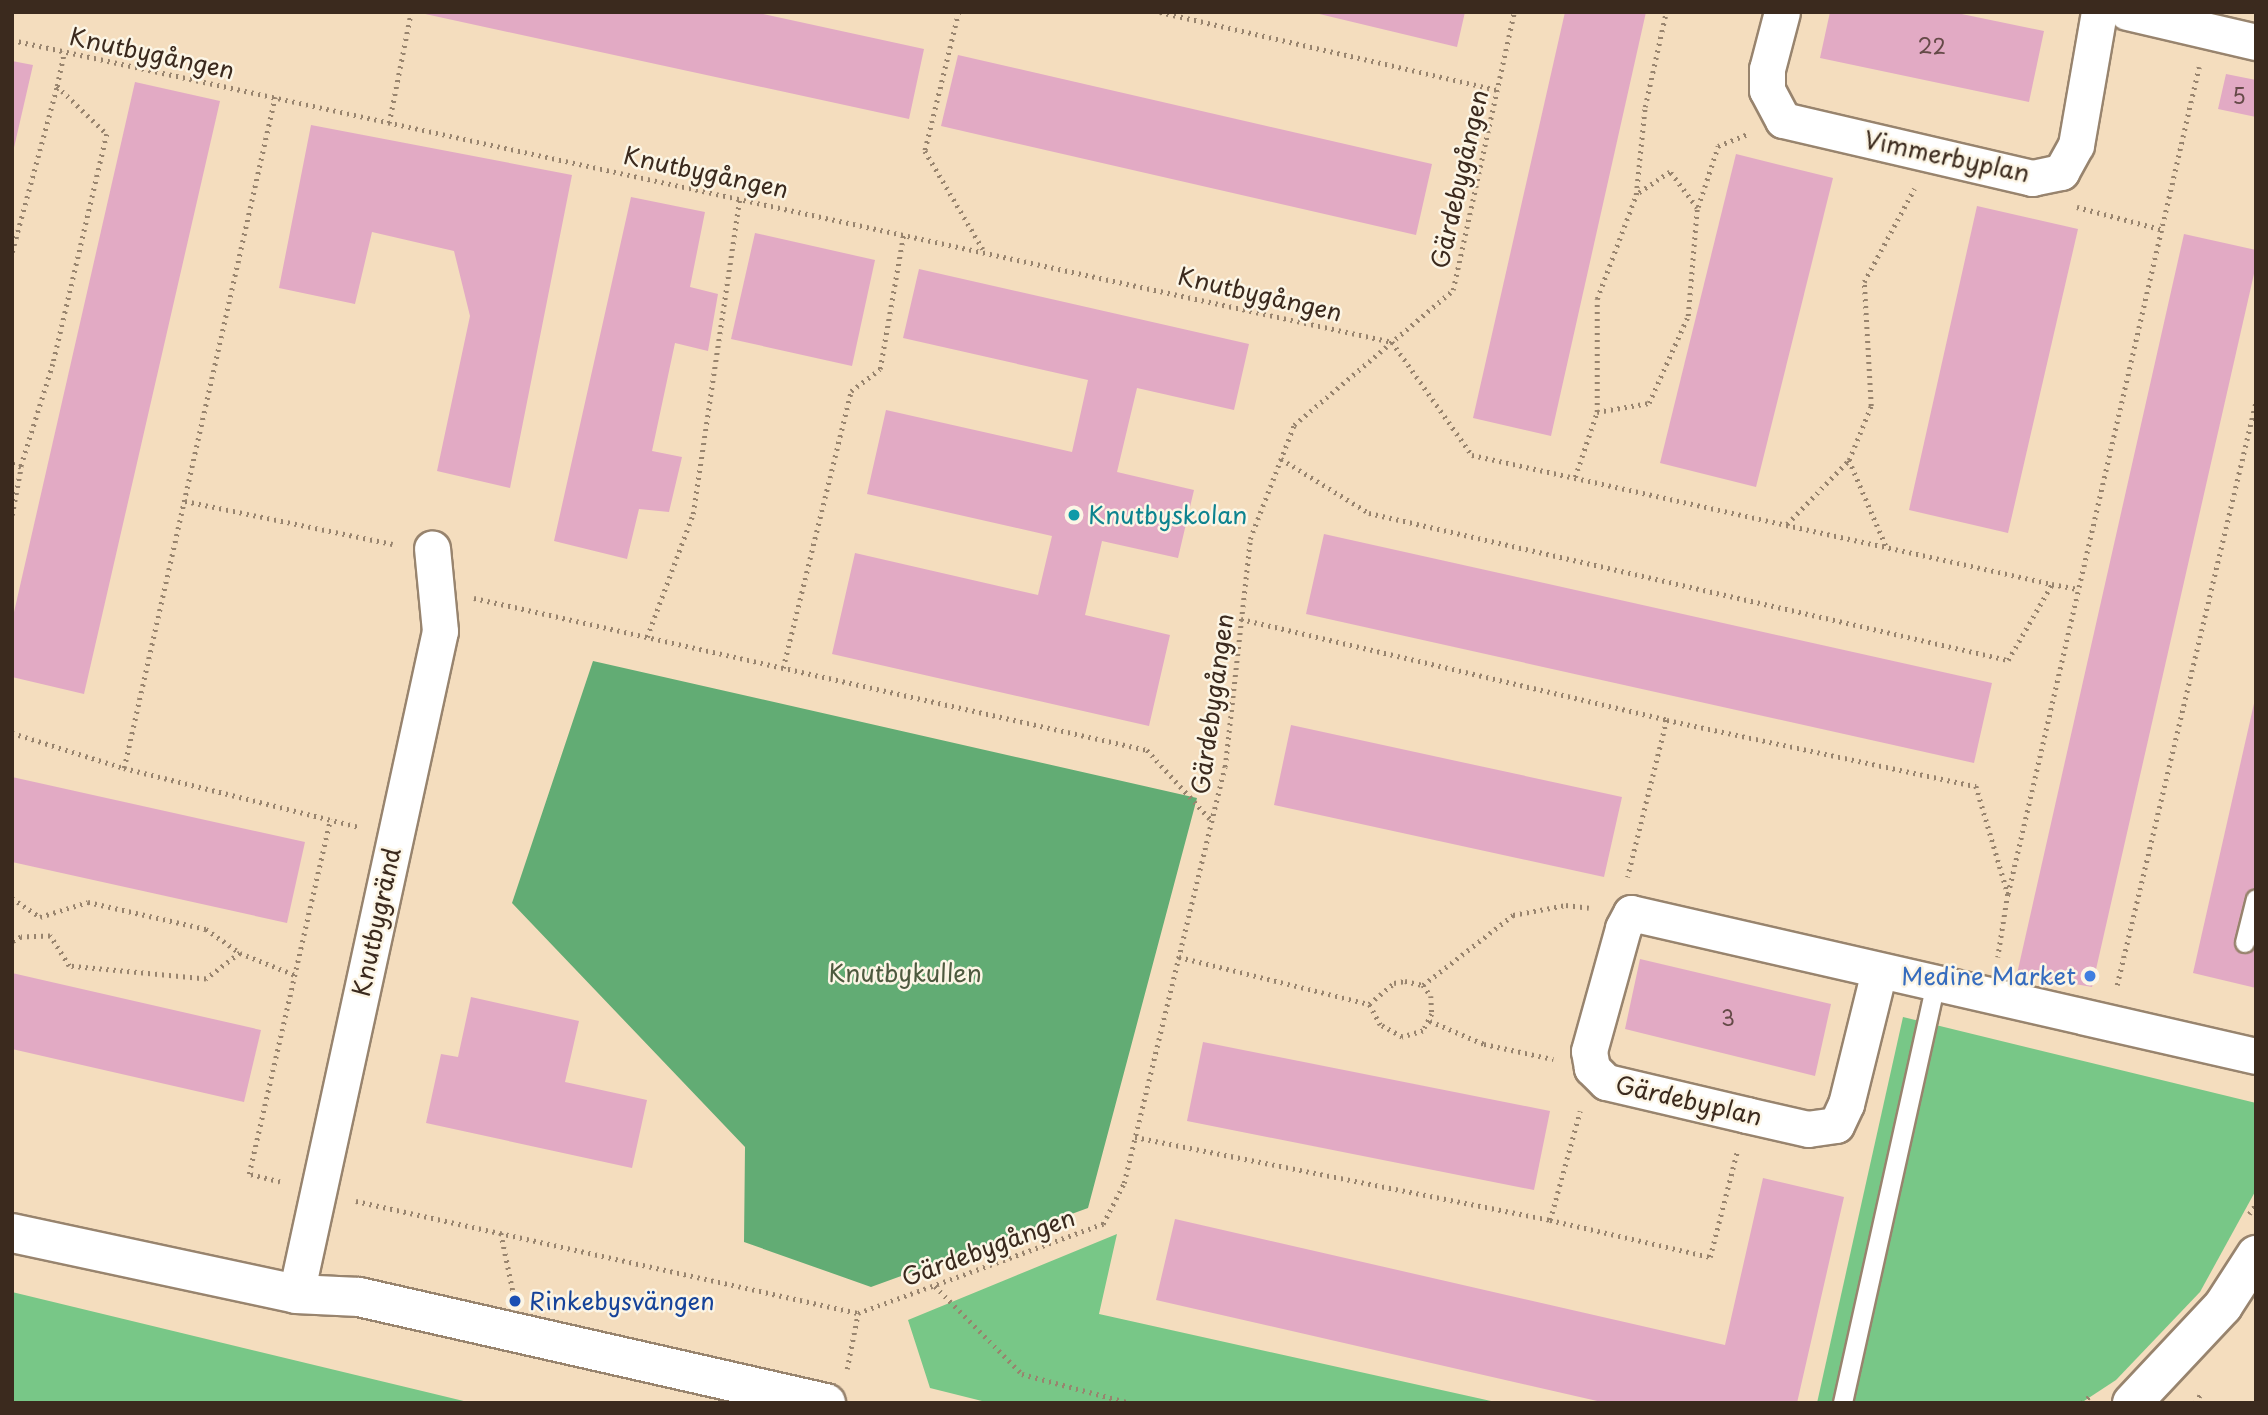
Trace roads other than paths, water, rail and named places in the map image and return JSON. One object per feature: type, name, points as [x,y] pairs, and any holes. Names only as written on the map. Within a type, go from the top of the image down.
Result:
[{"type":"street","name":"Vimmerbyplan","points":[[1782,12],[1767,90],[1783,120],[2032,178],[2061,172],[2076,145],[2099,12]]},
{"type":"street","points":[[2127,12],[2256,41]]},
{"type":"street","name":"Knutbygränd","points":[[296,1294],[440,631],[432,548]]},
{"type":"street","name":"Gärdebyplan","points":[[1631,913],[1879,971],[1846,1104],[1836,1125],[1808,1129],[1747,1115],[1606,1082],[1592,1068],[1589,1051],[1623,928],[1631,913]]},
{"type":"street","points":[[1879,971],[2256,1056]]},
{"type":"street","points":[[12,1233],[296,1294],[359,1297],[835,1393]]},
{"type":"street","points":[[2132,1403],[2223,1306],[2256,1255]]},
{"type":"street","points":[[296,1294],[353,1319],[706,1403]]},
{"type":"lane","points":[[2245,943],[2256,899]]},
{"type":"lane","points":[[1843,1403],[1936,985]]},
{"type":"place","name":"Knutbyskolan","points":[[1074,515]]},
{"type":"place","name":"Medine Market","points":[[2090,976]]},
{"type":"place","name":"Rinkebysvängen","points":[[515,1301]]},
{"type":"park label","name":"Knutbykullen","points":[[905,973]]}]
